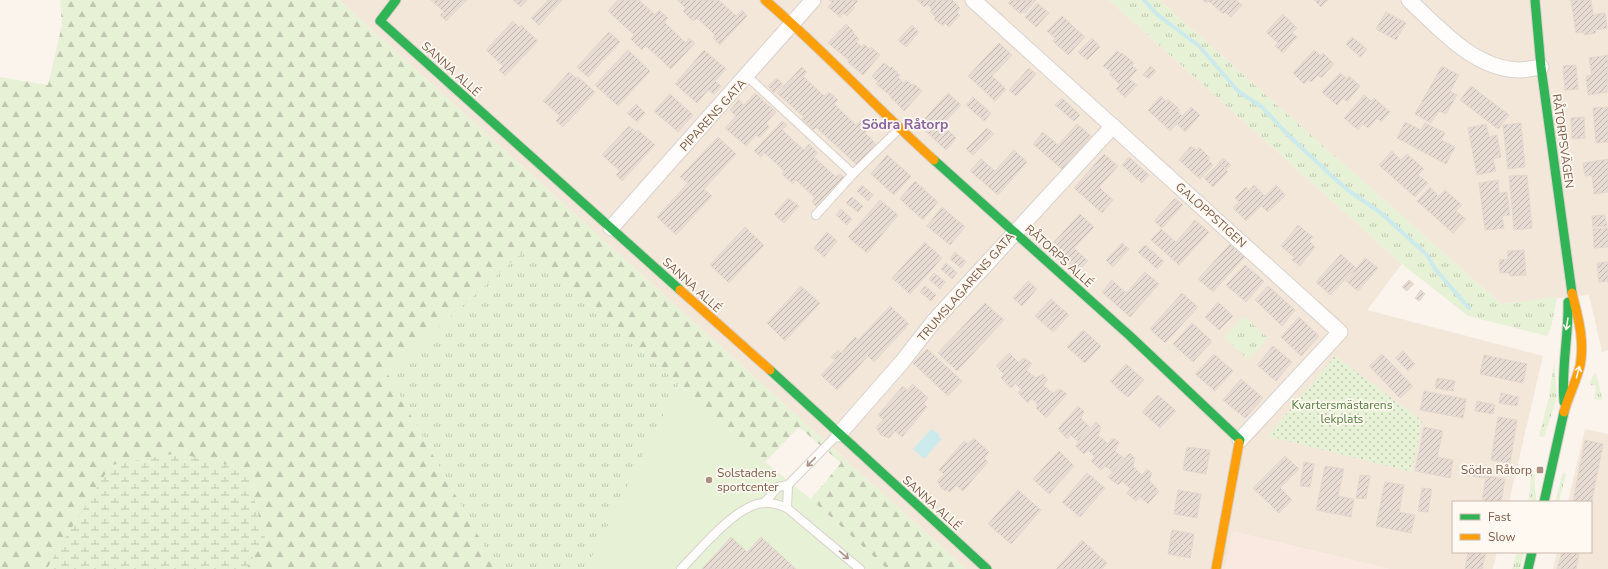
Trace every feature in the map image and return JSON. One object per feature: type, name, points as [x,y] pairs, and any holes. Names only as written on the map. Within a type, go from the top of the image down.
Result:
[{"type":"street","name":"SANNA ALLÉ","points":[[396,0],[380,21],[839,434],[986,569]]},
{"type":"street","name":"RÅTORPS ALLÉ","points":[[766,0],[792,23],[900,128],[1124,331],[1240,440]]},
{"type":"street","name":"PIPARENS GATA","points":[[611,228],[747,76],[812,0]]},
{"type":"street","name":"GALOPPSTIGEN","points":[[973,0],[1340,332],[1240,440]]},
{"type":"street","points":[[1409,0],[1458,44],[1475,56],[1505,68],[1519,70],[1541,68]]},
{"type":"street","name":"RÅTORPSVÄGEN","points":[[1535,0],[1541,68],[1570,285]]},
{"type":"street","name":"TRUMSLAGARENS GATA","points":[[839,434],[902,362],[934,321],[1113,126]]},
{"type":"street","points":[[1565,409],[1562,384],[1570,285]]},
{"type":"street","points":[[1544,501],[1565,409],[1572,395],[1580,365],[1582,341],[1579,321],[1570,285]]},
{"type":"street","points":[[1216,569],[1240,440]]},
{"type":"street","points":[[1528,569],[1532,553]]},
{"type":"lane","points":[[747,76],[853,174]]},
{"type":"lane","points":[[816,215],[853,174],[900,128]]},
{"type":"lane","points":[[681,569],[733,516],[747,508],[764,502],[778,487],[788,485],[839,434]]},
{"type":"lane","points":[[787,508],[788,485]]},
{"type":"lane","points":[[764,502],[787,508],[860,569]]},
{"type":"shaded area","points":[[339,0],[1109,0],[1402,264],[1367,310],[1543,356],[1509,501],[1452,501],[1452,553],[1497,553],[1493,569],[1389,569],[1234,532],[1225,569],[966,569]]},
{"type":"shaded area","points":[[1159,0],[1608,0],[1608,350],[1602,352],[1589,295],[1501,304]]},
{"type":"shaded area","points":[[1585,429],[1608,434],[1608,569],[1553,569],[1557,553],[1592,553],[1592,501],[1568,501]]},
{"type":"shaded area","points":[[1233,532],[1389,569],[1225,569]]},
{"type":"green space","points":[[60,0],[339,0],[966,569],[887,569],[811,499],[841,463],[799,427],[765,462],[526,249],[387,373],[497,569],[246,569],[265,538],[60,546],[47,569],[0,569],[0,77],[48,85],[62,25]]},
{"type":"green space","points":[[1109,0],[1159,0],[1501,304],[1557,297],[1551,328],[1547,336],[1468,316],[1402,264]]},
{"type":"green space","points":[[526,249],[679,384],[586,569],[497,569],[387,373]]},
{"type":"green space","points":[[1244,316],[1268,338],[1248,360],[1224,337]]},
{"type":"green space","name":"Kvartersmästarens lekplats","points":[[1335,356],[1422,421],[1412,472],[1268,436]]},
{"type":"green space","points":[[1554,363],[1557,397],[1544,437],[1539,436],[1549,397]]},
{"type":"green space","points":[[1596,372],[1602,398],[1601,400],[1594,399],[1596,386],[1590,385],[1591,379]]},
{"type":"green space","name":"Solstadens sportcenter","points":[[679,384],[765,462],[811,499],[887,569],[586,569]]},
{"type":"green space","points":[[178,453],[246,469],[265,538],[246,569],[47,569],[111,465]]},
{"type":"green space","points":[[1563,472],[1566,474],[1559,501],[1555,501]]},
{"type":"green space","points":[[1531,473],[1535,475],[1534,482],[1536,501],[1529,501]]},
{"type":"green space","points":[[1517,553],[1524,553],[1520,569],[1512,569]]},
{"type":"water","points":[[931,429],[939,434],[942,439],[924,459],[913,449]]},
{"type":"building","points":[[431,0],[467,0],[446,21],[440,15],[444,12]]},
{"type":"building","points":[[513,0],[527,0],[521,7]]},
{"type":"building","points":[[548,0],[562,0],[539,25],[531,18]]},
{"type":"building","points":[[618,0],[639,0],[655,15],[659,10],[668,18],[664,22],[686,43],[689,38],[695,43],[671,69],[646,46],[642,50],[631,39],[634,35],[608,11]]},
{"type":"building","points":[[677,0],[719,0],[736,16],[742,10],[747,16],[720,45],[713,38],[715,35],[697,18],[693,21],[683,11],[686,8]]},
{"type":"building","points":[[829,0],[858,1],[847,16],[843,13],[840,17],[828,7],[832,3]]},
{"type":"building","points":[[917,0],[952,0],[960,8],[957,12],[960,15],[949,27],[945,23],[943,26],[934,19],[936,17],[930,12],[932,9],[927,4],[924,7]]},
{"type":"building","points":[[1011,0],[1036,0],[1025,13],[1023,12],[1021,14],[1008,3]]},
{"type":"building","points":[[1203,0],[1236,0],[1242,5],[1231,17],[1225,12],[1223,14],[1209,1],[1206,3]]},
{"type":"building","points":[[1314,0],[1328,0],[1321,7]]},
{"type":"building","points":[[1571,0],[1591,0],[1593,15],[1605,13],[1607,28],[1595,30],[1596,33],[1584,35],[1584,32],[1576,33]]},
{"type":"building","points":[[1037,3],[1049,13],[1036,27],[1025,17]]},
{"type":"building","points":[[1386,12],[1406,23],[1396,40],[1376,29]]},
{"type":"building","points":[[1283,14],[1297,28],[1292,33],[1297,37],[1283,53],[1275,46],[1278,43],[1266,32]]},
{"type":"building","points":[[1062,16],[1085,37],[1068,55],[1053,41],[1055,38],[1047,31]]},
{"type":"building","points":[[513,21],[519,27],[521,25],[538,41],[505,76],[499,70],[503,66],[486,50]]},
{"type":"building","points":[[846,24],[859,39],[856,42],[862,47],[864,44],[869,49],[871,47],[880,55],[863,75],[848,62],[849,60],[828,43]]},
{"type":"building","points":[[912,25],[919,32],[906,47],[898,40]]},
{"type":"building","points":[[609,32],[620,42],[588,77],[577,67]]},
{"type":"building","points":[[1352,37],[1367,49],[1360,57],[1346,44]]},
{"type":"building","points":[[1092,38],[1100,47],[1087,60],[1078,52]]},
{"type":"building","points":[[999,43],[1012,55],[992,76],[1006,89],[995,101],[968,76]]},
{"type":"building","points":[[628,50],[650,71],[618,106],[595,85]]},
{"type":"building","points":[[704,50],[726,69],[715,81],[721,86],[714,94],[708,90],[697,103],[675,84]]},
{"type":"building","points":[[1314,50],[1321,56],[1323,53],[1334,64],[1321,78],[1318,75],[1311,82],[1308,80],[1304,84],[1293,73]]},
{"type":"building","points":[[1117,51],[1121,54],[1122,53],[1134,63],[1132,65],[1137,70],[1129,79],[1137,85],[1125,98],[1116,89],[1120,85],[1109,74],[1111,72],[1103,66]]},
{"type":"building","points":[[1608,55],[1607,92],[1588,95],[1586,76],[1592,75],[1589,58]]},
{"type":"building","points":[[884,63],[890,68],[892,67],[900,75],[898,77],[904,83],[906,80],[912,85],[914,84],[922,91],[904,111],[890,97],[891,96],[876,84],[878,82],[872,76]]},
{"type":"building","points":[[1576,65],[1578,89],[1565,90],[1563,66]]},
{"type":"building","points":[[1151,66],[1156,71],[1149,79],[1143,75]]},
{"type":"building","points":[[1442,66],[1459,75],[1450,91],[1457,95],[1446,114],[1439,111],[1431,123],[1415,114]]},
{"type":"building","points":[[802,67],[807,72],[803,76],[824,96],[829,92],[838,100],[834,104],[856,125],[861,120],[869,128],[865,133],[876,144],[857,165],[816,127],[813,130],[802,119],[804,117],[777,93]]},
{"type":"building","points":[[1029,68],[1036,74],[1016,96],[1009,90]]},
{"type":"building","points":[[569,72],[576,78],[578,77],[595,92],[563,127],[556,121],[560,116],[543,101]]},
{"type":"building","points":[[1340,73],[1347,79],[1349,76],[1360,86],[1347,102],[1343,98],[1337,105],[1322,92]]},
{"type":"building","points":[[777,78],[783,85],[774,93],[768,86]]},
{"type":"building","points":[[1471,86],[1509,115],[1498,129],[1460,100]]},
{"type":"building","points":[[755,93],[776,112],[766,123],[769,127],[759,138],[756,135],[746,146],[725,128],[736,116],[730,110],[739,100],[744,105]]},
{"type":"building","points":[[948,93],[961,105],[942,125],[956,138],[946,150],[919,125]]},
{"type":"building","points":[[670,94],[693,115],[678,132],[654,111]]},
{"type":"building","points":[[1364,95],[1371,101],[1374,98],[1390,112],[1381,122],[1377,118],[1368,128],[1363,124],[1358,130],[1344,118]]},
{"type":"building","points":[[1161,96],[1166,101],[1168,99],[1180,110],[1178,112],[1182,116],[1191,107],[1200,115],[1185,132],[1177,124],[1170,131],[1148,110]]},
{"type":"building","points":[[973,97],[991,113],[984,121],[966,105]]},
{"type":"building","points":[[1062,98],[1080,115],[1074,121],[1055,105]]},
{"type":"building","points":[[636,104],[645,113],[637,122],[627,113]]},
{"type":"building","points":[[1608,107],[1608,142],[1596,143],[1593,108]]},
{"type":"building","points":[[1584,117],[1585,138],[1572,139],[1571,118]]},
{"type":"building","points":[[782,121],[787,125],[782,130],[804,150],[809,144],[818,153],[814,157],[836,177],[840,174],[845,178],[818,208],[812,202],[815,198],[796,180],[793,184],[782,174],[784,171],[765,153],[761,157],[754,151]]},
{"type":"building","points":[[1405,122],[1421,130],[1425,123],[1445,133],[1441,140],[1455,147],[1446,164],[1397,138]]},
{"type":"building","points":[[1521,123],[1525,167],[1508,169],[1503,125]]},
{"type":"building","points":[[1077,124],[1091,136],[1062,169],[1033,144],[1043,132],[1058,145]]},
{"type":"building","points":[[1486,124],[1489,137],[1497,135],[1501,157],[1493,159],[1496,171],[1477,175],[1468,128]]},
{"type":"building","points":[[629,126],[636,132],[638,130],[655,145],[622,181],[616,175],[620,171],[602,155]]},
{"type":"building","points":[[987,128],[994,134],[973,155],[966,149]]},
{"type":"building","points":[[718,137],[736,154],[704,189],[712,196],[676,235],[657,217],[688,183],[680,177]]},
{"type":"building","points":[[1191,146],[1196,150],[1199,147],[1210,158],[1208,160],[1213,165],[1200,179],[1179,160]]},
{"type":"building","points":[[1014,150],[1027,162],[998,195],[970,171],[981,159],[995,171]]},
{"type":"building","points":[[1392,151],[1401,160],[1407,154],[1424,169],[1418,175],[1428,183],[1415,197],[1379,165]]},
{"type":"building","points":[[1104,154],[1118,166],[1099,187],[1113,200],[1102,213],[1074,188]]},
{"type":"building","points":[[887,155],[911,176],[894,195],[871,174]]},
{"type":"building","points":[[1129,157],[1149,175],[1142,183],[1122,165]]},
{"type":"building","points":[[1223,158],[1231,165],[1227,169],[1219,162]]},
{"type":"building","points":[[1608,159],[1608,192],[1594,194],[1592,175],[1585,176],[1583,163]]},
{"type":"building","points":[[1219,163],[1228,172],[1213,187],[1204,178]]},
{"type":"building","points":[[1527,175],[1532,228],[1514,230],[1509,176]]},
{"type":"building","points":[[1498,180],[1499,193],[1507,192],[1510,215],[1502,216],[1504,228],[1485,230],[1479,183]]},
{"type":"building","points":[[915,181],[938,202],[923,220],[900,199]]},
{"type":"building","points":[[862,185],[873,195],[868,201],[857,191]]},
{"type":"building","points":[[1254,185],[1265,196],[1276,185],[1286,195],[1268,212],[1261,206],[1246,221],[1233,208],[1239,202],[1235,198],[1246,187],[1249,191]]},
{"type":"building","points":[[1430,187],[1439,196],[1445,190],[1462,205],[1456,211],[1466,219],[1453,233],[1417,201]]},
{"type":"building","points":[[852,197],[863,206],[858,212],[846,203]]},
{"type":"building","points":[[788,198],[799,206],[784,223],[774,214]]},
{"type":"building","points":[[1175,198],[1183,205],[1162,228],[1154,221]]},
{"type":"building","points":[[880,200],[898,215],[867,253],[848,237]]},
{"type":"building","points":[[942,207],[965,227],[950,245],[927,226]]},
{"type":"building","points":[[841,209],[852,219],[847,225],[836,215]]},
{"type":"building","points":[[1080,214],[1094,227],[1074,248],[1088,261],[1078,271],[1050,246]]},
{"type":"building","points":[[1605,215],[1607,226],[1593,227],[1592,216]]},
{"type":"building","points":[[1195,220],[1209,232],[1179,265],[1151,240],[1161,229],[1176,242]]},
{"type":"building","points":[[1298,225],[1313,237],[1309,241],[1315,247],[1300,266],[1292,260],[1294,257],[1281,246]]},
{"type":"building","points":[[745,227],[764,245],[729,283],[710,265]]},
{"type":"building","points":[[1608,228],[1608,247],[1594,248],[1593,229]]},
{"type":"building","points":[[827,232],[837,241],[824,257],[814,248]]},
{"type":"building","points":[[925,242],[942,258],[910,294],[892,278]]},
{"type":"building","points":[[1122,243],[1129,249],[1113,267],[1106,260]]},
{"type":"building","points":[[1231,243],[1245,256],[1213,292],[1198,279]]},
{"type":"building","points":[[1145,245],[1164,261],[1157,269],[1138,252]]},
{"type":"building","points":[[1524,250],[1526,275],[1510,276],[1509,273],[1500,273],[1499,260],[1508,259],[1507,251]]},
{"type":"building","points":[[955,252],[966,262],[961,268],[950,259]]},
{"type":"building","points":[[1341,254],[1356,268],[1330,295],[1316,282]]},
{"type":"building","points":[[1365,258],[1378,268],[1358,291],[1346,281]]},
{"type":"building","points":[[1608,262],[1608,281],[1599,282],[1597,263]]},
{"type":"building","points":[[946,263],[957,273],[952,279],[941,269]]},
{"type":"building","points":[[1245,265],[1264,281],[1246,302],[1226,285]]},
{"type":"building","points":[[1145,272],[1159,284],[1130,317],[1102,292],[1112,280],[1126,293]]},
{"type":"building","points":[[934,273],[945,282],[940,289],[929,279]]},
{"type":"building","points":[[1409,280],[1414,284],[1407,291],[1402,287]]},
{"type":"building","points":[[1028,281],[1037,289],[1022,306],[1013,298]]},
{"type":"building","points":[[801,286],[820,303],[785,341],[767,323]]},
{"type":"building","points":[[925,286],[936,295],[931,301],[920,292]]},
{"type":"building","points":[[1268,286],[1295,310],[1282,326],[1255,300]]},
{"type":"building","points":[[1421,290],[1425,294],[1419,301],[1415,298]]},
{"type":"building","points":[[1182,293],[1198,307],[1165,343],[1150,329]]},
{"type":"building","points":[[1051,299],[1060,307],[1044,324],[1035,316]]},
{"type":"building","points":[[1218,302],[1233,316],[1219,330],[1205,317]]},
{"type":"building","points":[[985,303],[1004,320],[957,371],[938,353]]},
{"type":"building","points":[[890,306],[909,324],[874,362],[868,356],[837,390],[821,375],[835,360],[831,357],[838,350],[841,353],[855,337],[858,340]]},
{"type":"building","points":[[1060,307],[1069,315],[1053,332],[1044,324]]},
{"type":"building","points":[[1299,317],[1319,336],[1301,356],[1281,337]]},
{"type":"building","points":[[1192,323],[1212,341],[1193,362],[1173,344]]},
{"type":"building","points":[[1083,330],[1092,338],[1076,355],[1067,347]]},
{"type":"building","points":[[1092,338],[1101,346],[1085,363],[1076,355]]},
{"type":"building","points":[[1273,346],[1292,362],[1276,381],[1257,365]]},
{"type":"building","points":[[927,349],[962,381],[948,396],[913,363]]},
{"type":"building","points":[[1403,351],[1415,364],[1408,371],[1395,358]]},
{"type":"building","points":[[1009,353],[1018,362],[1025,358],[1032,364],[1011,388],[1001,378],[1004,374],[996,366]]},
{"type":"building","points":[[1214,354],[1233,371],[1215,391],[1195,374]]},
{"type":"building","points":[[1382,354],[1413,386],[1400,398],[1369,366]]},
{"type":"building","points":[[1484,355],[1527,364],[1523,383],[1480,374]]},
{"type":"building","points":[[1126,364],[1135,372],[1119,390],[1110,381]]},
{"type":"building","points":[[1026,370],[1036,378],[1043,374],[1048,380],[1028,403],[1018,393],[1021,389],[1015,383]]},
{"type":"building","points":[[1135,372],[1144,380],[1128,397],[1119,390]]},
{"type":"building","points":[[1437,378],[1455,381],[1453,391],[1435,388]]},
{"type":"building","points":[[1241,379],[1263,398],[1245,418],[1223,400]]},
{"type":"building","points":[[913,384],[928,398],[923,404],[927,407],[902,437],[895,431],[889,438],[881,435],[876,427],[883,420],[878,415],[903,386],[907,390]]},
{"type":"building","points":[[1044,386],[1053,393],[1060,389],[1067,394],[1046,418],[1036,408],[1038,406],[1032,398]]},
{"type":"building","points":[[1424,391],[1466,399],[1463,418],[1420,410]]},
{"type":"building","points":[[1501,393],[1519,397],[1517,406],[1499,403]]},
{"type":"building","points":[[1158,395],[1167,403],[1151,420],[1142,412]]},
{"type":"building","points":[[1477,401],[1495,405],[1493,414],[1475,411]]},
{"type":"building","points":[[1167,403],[1176,411],[1160,428],[1151,420]]},
{"type":"building","points":[[1078,406],[1084,411],[1081,419],[1090,427],[1078,441],[1071,435],[1067,439],[1058,429]]},
{"type":"building","points":[[1498,417],[1517,420],[1510,463],[1491,460]]},
{"type":"building","points":[[1096,422],[1101,427],[1098,435],[1108,444],[1095,457],[1088,450],[1084,454],[1075,446]]},
{"type":"building","points":[[1424,427],[1443,431],[1437,457],[1453,460],[1450,478],[1415,471]]},
{"type":"building","points":[[974,438],[989,452],[984,458],[988,462],[963,491],[956,485],[950,492],[942,489],[937,481],[944,474],[939,470],[964,441],[968,444]]},
{"type":"building","points":[[1113,438],[1119,442],[1115,451],[1125,459],[1113,472],[1106,466],[1101,470],[1091,461]]},
{"type":"building","points":[[1585,440],[1603,444],[1592,501],[1573,501]]},
{"type":"building","points":[[1187,447],[1210,450],[1208,462],[1185,458]]},
{"type":"building","points":[[1059,451],[1074,466],[1049,494],[1033,479]]},
{"type":"building","points":[[1130,453],[1135,458],[1133,466],[1142,475],[1130,488],[1122,481],[1118,485],[1108,477]]},
{"type":"building","points":[[1285,456],[1299,469],[1280,488],[1292,500],[1279,513],[1253,488]]},
{"type":"building","points":[[1185,458],[1208,462],[1206,474],[1183,470]]},
{"type":"building","points":[[1304,462],[1314,464],[1310,487],[1300,486]]},
{"type":"building","points":[[1468,465],[1486,468],[1484,478],[1466,475]]},
{"type":"building","points":[[1325,466],[1344,469],[1338,496],[1354,499],[1351,517],[1316,510]]},
{"type":"building","points":[[1147,469],[1152,473],[1149,480],[1159,491],[1148,504],[1140,497],[1136,501],[1127,493]]},
{"type":"building","points":[[1087,473],[1105,488],[1080,517],[1062,502]]},
{"type":"building","points":[[1360,475],[1370,476],[1366,499],[1356,498]]},
{"type":"building","points":[[1486,476],[1505,479],[1501,501],[1482,501]]},
{"type":"building","points":[[1385,482],[1404,485],[1399,512],[1415,515],[1411,533],[1376,526]]},
{"type":"building","points":[[1422,488],[1432,489],[1428,512],[1418,511]]},
{"type":"building","points":[[1018,490],[1041,510],[1011,544],[988,524]]},
{"type":"building","points":[[1178,490],[1201,494],[1199,506],[1176,502]]},
{"type":"building","points":[[1176,502],[1199,506],[1197,518],[1174,514]]},
{"type":"building","points":[[1172,530],[1194,534],[1192,546],[1170,542]]},
{"type":"building","points":[[731,537],[747,552],[761,537],[796,569],[702,569]]},
{"type":"building","points":[[1082,540],[1107,563],[1102,569],[1056,569]]},
{"type":"building","points":[[1170,542],[1192,546],[1190,558],[1168,554]]},
{"type":"building","points":[[1468,553],[1486,553],[1482,569],[1465,569]]},
{"type":"building","points":[[1562,553],[1579,554],[1576,569],[1557,569]]},
{"type":"waterway","points":[[1144,0],[1158,15],[1199,46],[1238,91],[1262,107],[1290,137],[1334,178],[1349,191],[1381,213],[1427,255],[1436,270],[1469,308]]},
{"type":"traffic: fast","points":[[396,0],[380,21],[680,290]]},
{"type":"traffic: fast","points":[[1535,0],[1541,67],[1572,293]]},
{"type":"traffic: fast","points":[[934,160],[1130,336],[1240,440],[1239,443]]},
{"type":"traffic: fast","points":[[1564,402],[1563,389],[1568,302]]},
{"type":"traffic: fast","points":[[770,370],[987,569]]},
{"type":"traffic: fast","points":[[1544,501],[1564,412]]},
{"type":"traffic: fast","points":[[1528,569],[1532,553]]},
{"type":"traffic: slow","points":[[765,0],[787,19],[934,160]]},
{"type":"traffic: slow","points":[[680,290],[770,370]]},
{"type":"traffic: slow","points":[[1564,412],[1580,366],[1582,347],[1580,329],[1572,293]]},
{"type":"traffic: slow","points":[[1216,569],[1239,443]]},
{"type":"place","name":"Södra Råtorp","points":[[1540,470]]},
{"type":"place","name":"Solstadens sportcenter","points":[[709,480]]},
{"type":"district","name":"Södra Råtorp","points":[[905,124]]}]
